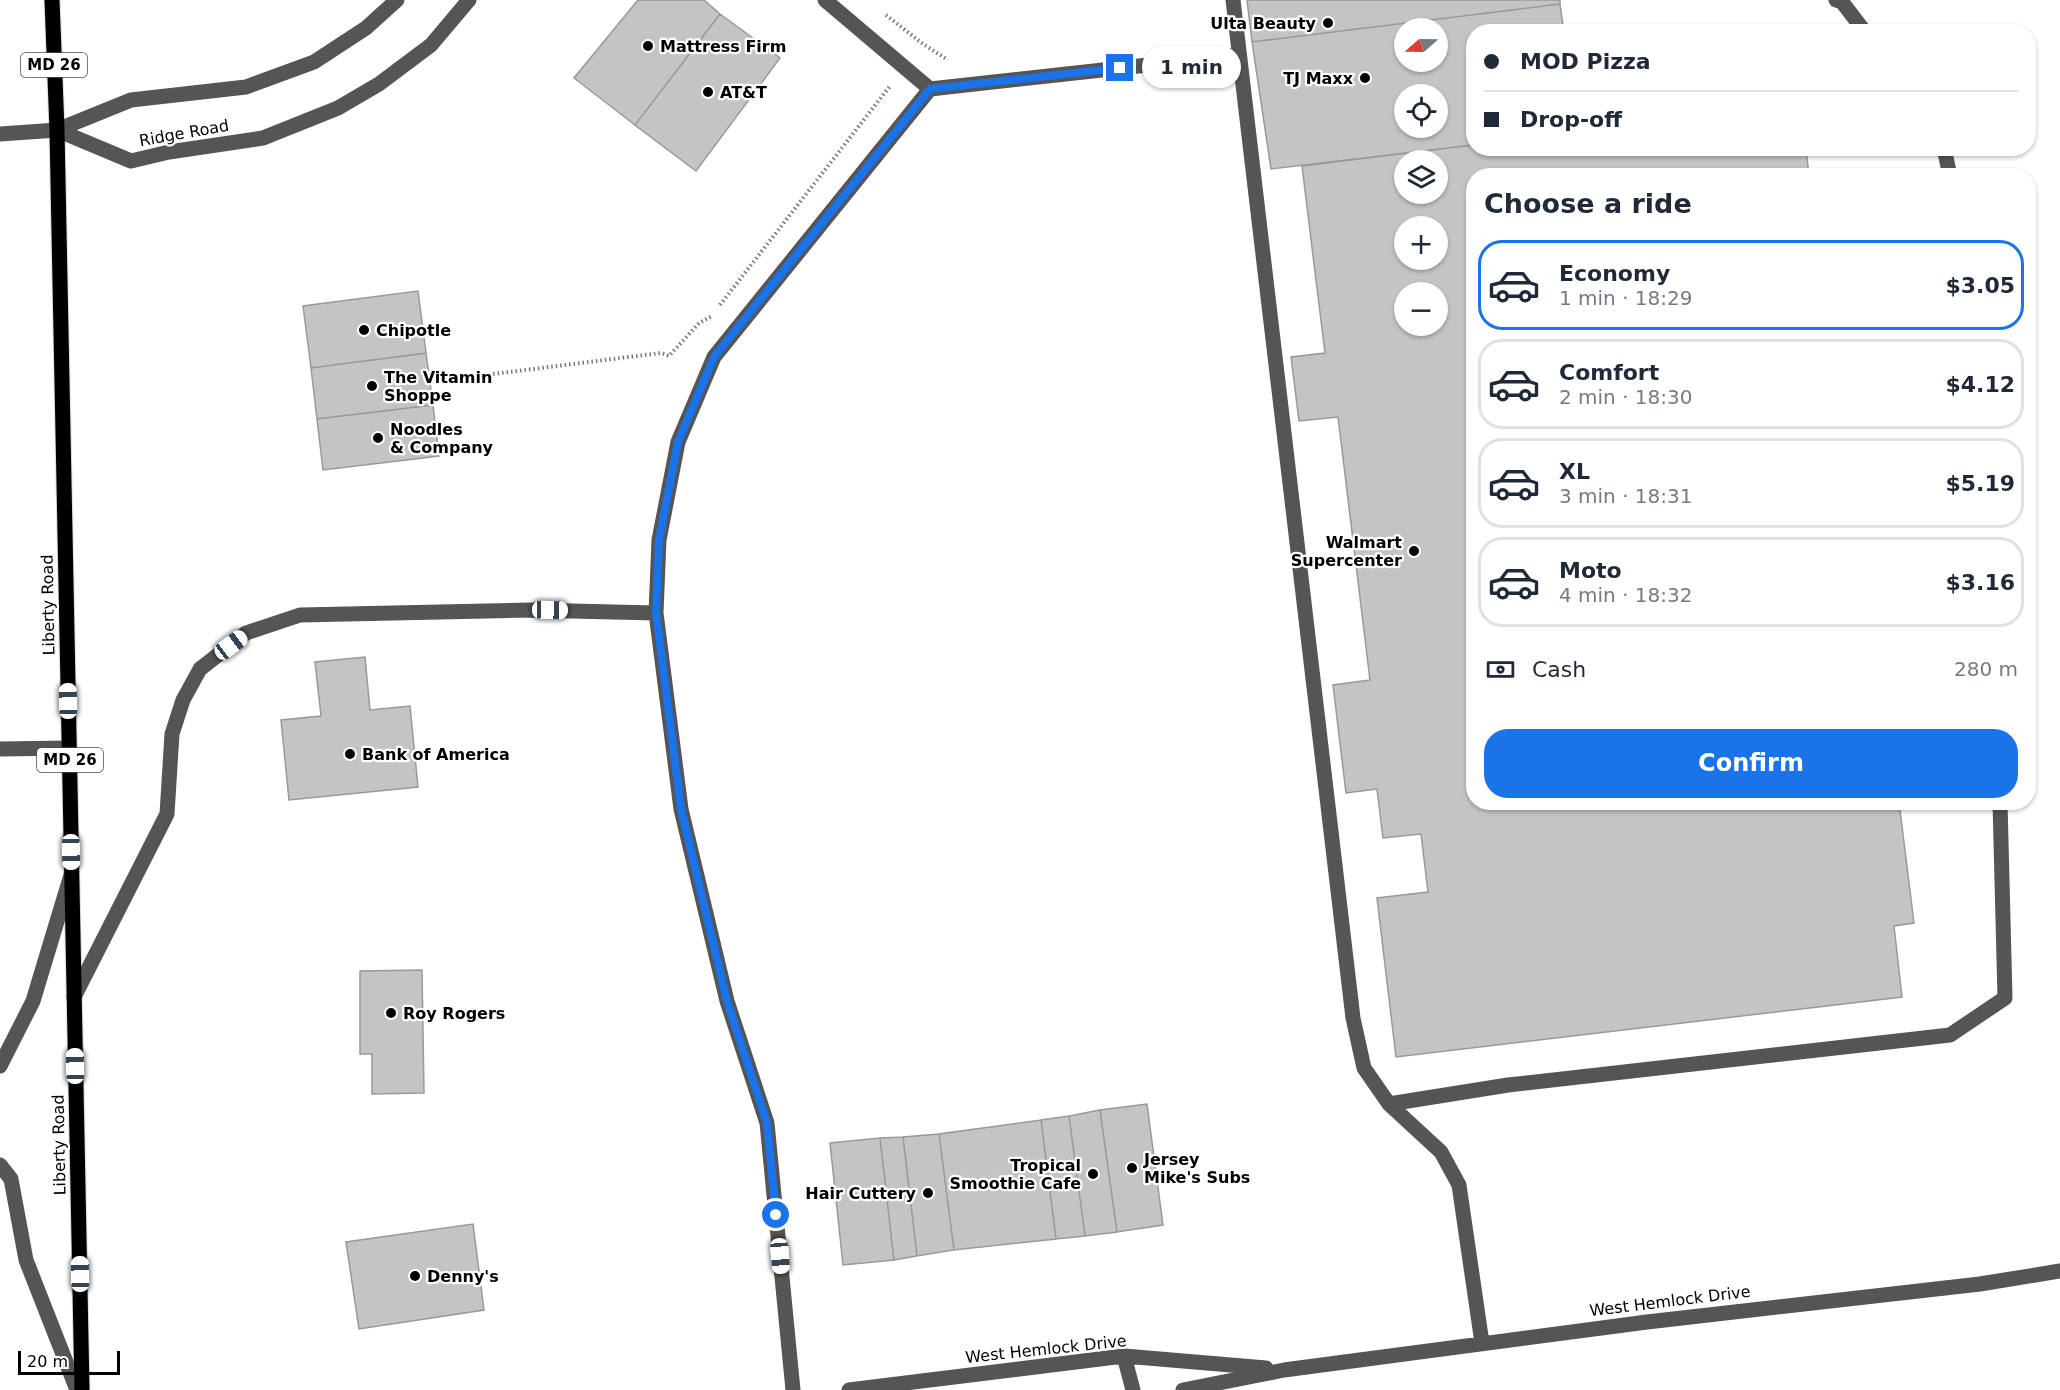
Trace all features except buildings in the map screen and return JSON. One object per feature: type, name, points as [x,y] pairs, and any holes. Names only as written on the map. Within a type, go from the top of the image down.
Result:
[{"type":"main road","name":"Liberty Road","points":[[54,1],[82,1390]]},
{"type":"street","points":[[0,135],[57,130],[131,100],[246,87],[314,62],[366,28],[397,0]]},
{"type":"street","name":"Ridge Road","points":[[57,130],[131,161],[169,152],[263,138],[338,108],[379,84],[431,45],[470,0]]},
{"type":"street","points":[[825,0],[930,89]]},
{"type":"street","points":[[1233,0],[1353,1018],[1364,1068],[1389,1104],[1441,1152],[1459,1185],[1482,1343]]},
{"type":"street","points":[[1836,0],[1842,2],[1859,24]]},
{"type":"street","points":[[793,1390],[767,1123],[727,1001],[681,809],[656,612],[659,540],[678,442],[714,357],[930,89],[1239,55]]},
{"type":"street","points":[[74,997],[168,814],[172,734],[183,700],[200,669],[246,633],[300,615],[529,610],[656,612]]},
{"type":"street","points":[[0,749],[69,748]]},
{"type":"street","points":[[1389,1104],[1509,1085],[1950,1035],[2005,998],[2000,810]]},
{"type":"street","points":[[0,1066],[33,1000],[71,873]]},
{"type":"street","points":[[0,1165],[11,1179],[26,1260],[77,1390]]},
{"type":"street","name":"West Hemlock Drive","points":[[1183,1390],[1284,1370],[1482,1343],[1980,1284],[2060,1271]]},
{"type":"street","points":[[1124,1356],[1133,1390]]},
{"type":"street","name":"West Hemlock Drive","points":[[849,1390],[1124,1356],[1284,1370]]},
{"type":"path","points":[[885,15],[923,44],[954,63]]},
{"type":"path","points":[[453,379],[661,353],[669,356],[699,322],[710,318],[923,44]]},
{"type":"place","name":"Ulta Beauty","points":[[1328,23]]},
{"type":"place","name":"Mattress Firm","points":[[648,46]]},
{"type":"place","name":"TJ Maxx","points":[[1365,78]]},
{"type":"place","name":"AT&T","points":[[708,92]]},
{"type":"place","name":"Chipotle","points":[[364,330]]},
{"type":"place","name":"The Vitamin Shoppe","points":[[372,386]]},
{"type":"place","name":"Noodles & Company","points":[[378,438]]},
{"type":"place","name":"Walmart Supercenter","points":[[1414,551]]},
{"type":"place","name":"Bank of America","points":[[350,754]]},
{"type":"place","name":"Roy Rogers","points":[[391,1013]]},
{"type":"place","name":"Jersey Mike's Subs","points":[[1132,1168]]},
{"type":"place","name":"Tropical Smoothie Cafe","points":[[1093,1174]]},
{"type":"place","name":"Hair Cuttery","points":[[928,1193]]},
{"type":"place","name":"Denny's","points":[[415,1276]]},
{"type":"route","points":[[776,1215],[767,1123],[727,1001],[681,809],[656,612],[659,540],[678,442],[714,357],[930,89],[1120,68]]}]
